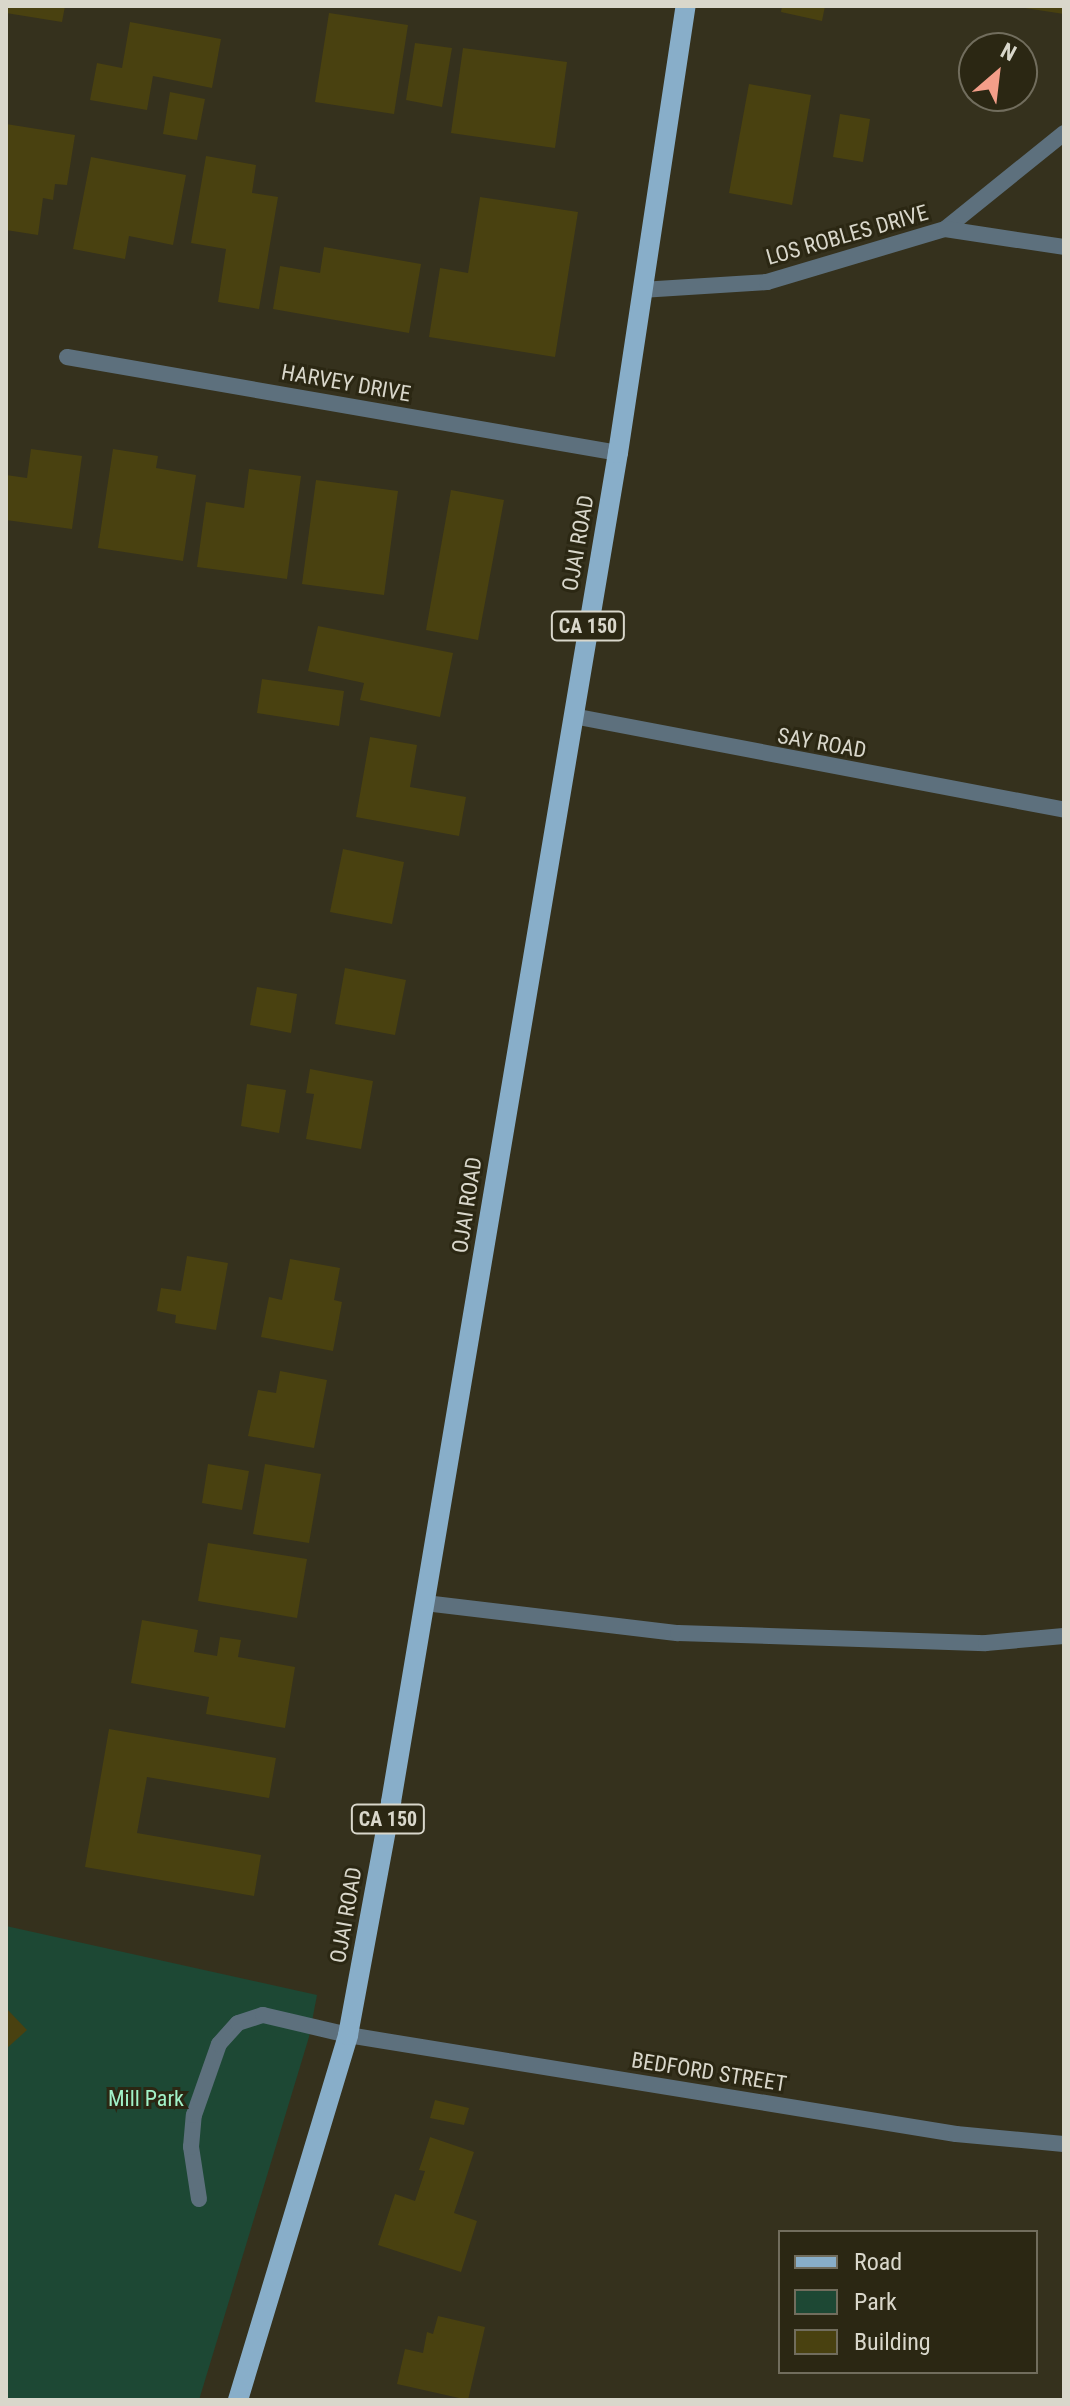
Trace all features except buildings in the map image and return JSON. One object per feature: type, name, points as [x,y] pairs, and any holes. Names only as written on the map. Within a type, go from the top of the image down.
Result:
[{"type":"main road","name":"OJAI ROAD","points":[[238,2400],[348,2035],[425,1603],[618,453],[686,6]]},
{"type":"street","points":[[945,229],[1064,133]]},
{"type":"street","name":"LOS ROBLES DRIVE","points":[[641,290],[767,282],[945,229],[1064,247]]},
{"type":"street","name":"HARVEY DRIVE","points":[[67,357],[618,453]]},
{"type":"street","name":"SAY ROAD","points":[[573,716],[1064,810]]},
{"type":"street","points":[[425,1603],[678,1633],[986,1643],[1064,1636]]},
{"type":"street","name":"BEDFORD STREET","points":[[199,2199],[191,2147],[194,2115],[219,2044],[238,2023],[263,2015],[348,2035],[956,2134],[1064,2144]]},
{"type":"green space","name":"Mill Park","points":[[6,1926],[317,1995],[309,2037],[199,2400],[6,2400]]}]
